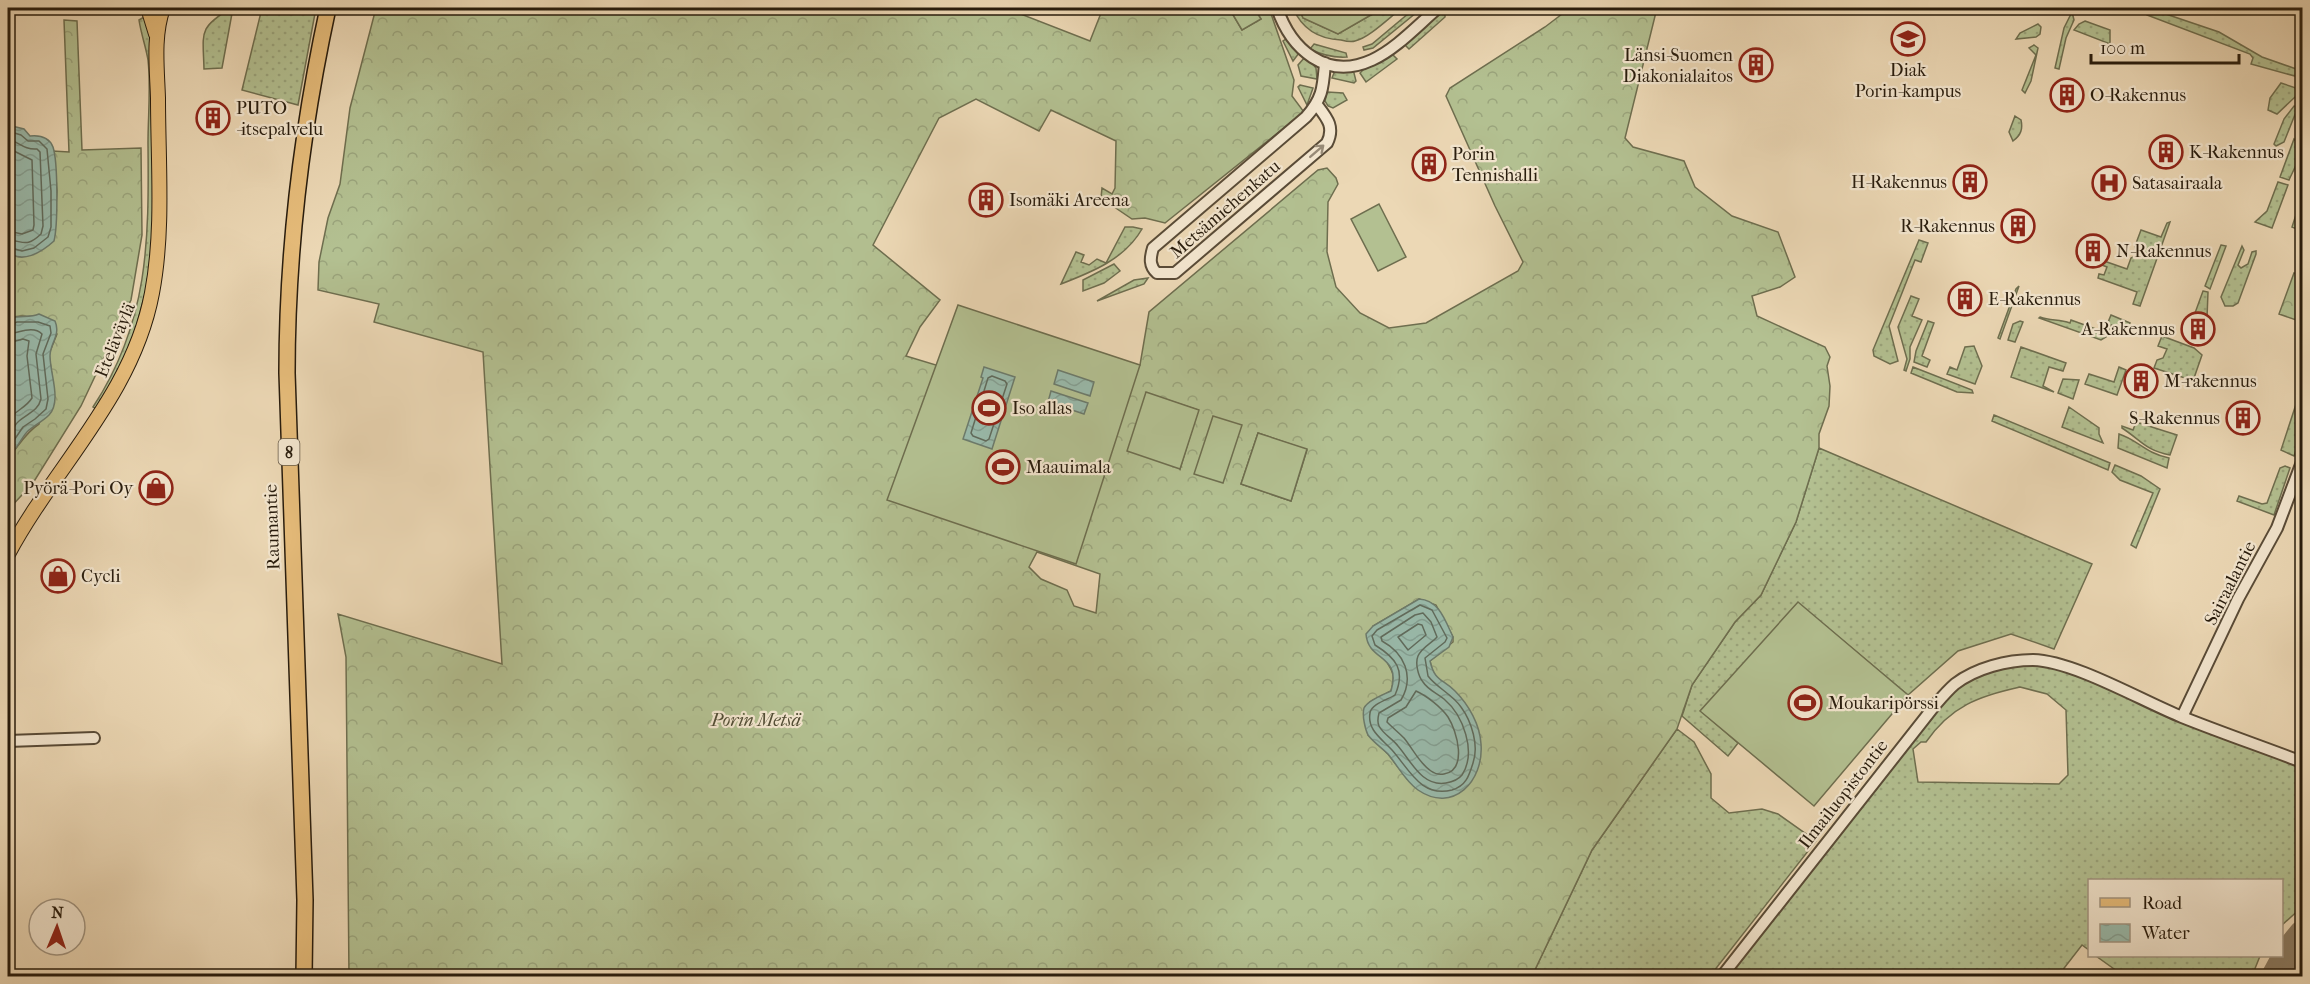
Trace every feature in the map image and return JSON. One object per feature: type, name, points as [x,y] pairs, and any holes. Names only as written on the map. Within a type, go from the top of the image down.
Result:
[{"type":"highway","name":"Raumantie","points":[[304,976],[305,900],[287,384],[287,301],[294,205],[313,74],[328,8]]},
{"type":"main road","name":"Eteläväylä","points":[[148,8],[157,36]]},
{"type":"main road","name":"Eteläväylä","points":[[8,554],[30,516],[102,413],[132,357],[143,328],[152,293],[158,226],[157,36],[163,8]]},
{"type":"street","points":[[1276,8],[1287,33],[1303,52],[1325,63],[1354,65],[1372,60],[1386,51],[1437,8]]},
{"type":"street","points":[[1317,105],[1323,87],[1325,63]]},
{"type":"street","name":"Metsämiehenkatu","points":[[1317,105],[1331,125],[1327,143],[1175,273],[1157,273],[1152,269],[1150,256],[1153,249],[1317,105]]},
{"type":"street","name":"Sairaalantie","points":[[2182,717],[2238,599],[2277,528],[2302,462]]},
{"type":"street","name":"Ilmailuopistontie","points":[[1722,976],[1936,704],[1955,684],[1975,672],[2015,662],[2034,660],[2056,664],[2075,670],[2182,717],[2302,762]]},
{"type":"street","points":[[8,741],[94,738]]},
{"type":"green space","points":[[233,8],[222,68],[204,69],[203,39],[205,32],[213,21]]},
{"type":"green space","points":[[262,8],[316,8],[298,105],[242,90]]},
{"type":"green space","name":"Porin Metsä","points":[[376,8],[1017,8],[1018,13],[1090,41],[1103,8],[1229,8],[1242,30],[1261,19],[1254,8],[1269,8],[1294,80],[1292,96],[1304,112],[1165,223],[1145,218],[1132,219],[1101,198],[1102,188],[1112,194],[1115,188],[1116,141],[1051,110],[1039,131],[976,99],[939,118],[873,245],[940,300],[920,327],[906,356],[936,365],[938,383],[1140,365],[1149,312],[1318,170],[1327,168],[1338,184],[1328,202],[1327,252],[1336,287],[1360,313],[1389,328],[1426,323],[1518,271],[1523,262],[1495,206],[1446,96],[1450,88],[1545,27],[1570,8],[1657,8],[1625,138],[1633,147],[1684,161],[1695,187],[1732,216],[1778,232],[1795,277],[1780,287],[1752,296],[1757,316],[1825,347],[1830,357],[1827,366],[1830,386],[1829,406],[1819,434],[1819,448],[1796,522],[1761,595],[1735,622],[1692,685],[1677,729],[1592,850],[1532,976],[349,976],[346,657],[338,614],[502,664],[483,352],[374,322],[379,304],[318,290],[319,262],[328,218],[340,184],[350,108]],"holes":[[[1146,393],[1198,410],[1180,469]],[[1258,433],[1307,450],[1291,501],[1241,484]],[[1037,552],[1100,574],[1096,613],[1074,606],[1067,590],[1041,579],[1029,567]],[[1419,599],[1436,605],[1453,637],[1453,642],[1430,661],[1433,674],[1440,680],[1407,779],[1388,754],[1368,735],[1370,702],[1391,691],[1393,679],[1392,671],[1373,626]]]},
{"type":"green space","points":[[1229,8],[1254,8],[1261,19],[1242,30]]},
{"type":"green space","points":[[1293,8],[1299,8],[1303,18],[1338,34],[1383,8],[1402,8],[1367,36],[1352,41],[1325,38],[1312,32],[1301,22]]},
{"type":"green space","points":[[1299,8],[1383,8],[1338,34],[1303,18]]},
{"type":"green space","points":[[1415,8],[1422,8],[1373,48],[1364,50],[1363,47],[1372,44]]},
{"type":"green space","points":[[2148,8],[2219,32],[2262,57],[2302,71],[2302,78],[2251,64],[2253,58],[2250,54],[2147,15]]},
{"type":"green space","points":[[1440,11],[1445,14],[1445,17],[1409,49],[1404,44]]},
{"type":"green space","points":[[2072,12],[2074,20],[2066,38],[2059,69],[2055,68],[2064,28]]},
{"type":"green space","points":[[146,16],[151,34],[153,59],[153,225],[148,282],[133,339],[119,372],[97,409],[93,407],[125,344],[142,280],[148,213],[149,81],[148,60],[139,20]]},
{"type":"green space","points":[[64,20],[77,21],[82,150],[141,148],[142,235],[131,300],[81,406],[33,483],[8,510],[8,458],[39,424],[52,376],[49,354],[57,334],[30,317],[11,318],[8,325],[8,251],[12,255],[56,206],[57,191],[53,151],[69,152]]},
{"type":"green space","points":[[2085,21],[2110,30],[2110,44],[2074,30]]},
{"type":"green space","points":[[2038,24],[2041,27],[2040,34],[2036,37],[2016,39],[2020,33]]},
{"type":"green space","points":[[1286,39],[1299,53],[1293,61],[1283,41]]},
{"type":"green space","points":[[1314,44],[1346,53],[1347,57],[1319,53],[1310,49]]},
{"type":"green space","points":[[2034,45],[2038,48],[2031,81],[2025,93],[2022,90],[2036,55],[2029,48]]},
{"type":"green space","points":[[1391,53],[1397,59],[1366,82],[1360,73]]},
{"type":"green space","points":[[1306,56],[1316,68],[1317,79],[1301,76],[1298,65]]},
{"type":"green space","points":[[1341,69],[1353,69],[1356,81],[1354,83],[1332,78],[1334,73]]},
{"type":"green space","points":[[2281,83],[2302,90],[2302,93],[2277,114],[2268,110],[2270,98]]},
{"type":"green space","points":[[1300,85],[1313,88],[1307,105],[1298,87]]},
{"type":"green space","points":[[1327,92],[1343,93],[1347,100],[1333,108],[1328,106],[1325,101]]},
{"type":"green space","points":[[2294,106],[2298,107],[2284,142],[2276,146],[2274,144],[2284,119]]},
{"type":"green space","points":[[2015,116],[2021,120],[2022,126],[2020,134],[2013,141],[2009,132]]},
{"type":"green space","points":[[2294,139],[2298,143],[2300,153],[2289,180],[2280,177]]},
{"type":"green space","points":[[2278,182],[2288,185],[2272,228],[2255,222],[2267,211]]},
{"type":"green space","points":[[2302,196],[2302,231],[2292,227]]},
{"type":"green space","points":[[1379,204],[1406,257],[1378,271],[1351,219]]},
{"type":"green space","points":[[2170,222],[2140,306],[2133,304],[2137,292],[2098,278],[2099,274],[2104,275],[2107,267],[2102,265],[2104,261],[2127,269],[2131,258],[2137,255],[2135,246],[2141,230],[2161,237],[2167,223]]},
{"type":"green space","points":[[1125,227],[1142,229],[1127,249],[1107,263],[1096,269],[1061,284],[1076,252],[1084,255],[1081,262],[1089,265],[1097,259],[1106,263]]},
{"type":"green space","points":[[1919,240],[1928,243],[1921,262],[1915,260],[1889,326],[1898,361],[1890,364],[1874,356],[1873,350]]},
{"type":"green space","points":[[2221,245],[2226,246],[2210,289],[2205,286]]},
{"type":"green space","points":[[2242,246],[2244,250],[2238,265],[2241,268],[2248,264],[2252,252],[2256,251],[2256,254],[2238,303],[2225,306],[2221,297]]},
{"type":"green space","points":[[1114,264],[1120,271],[1104,283],[1083,291],[1083,280]]},
{"type":"green space","points":[[2294,273],[2302,275],[2302,322],[2279,314]]},
{"type":"green space","points":[[1148,278],[1144,284],[1097,301],[1134,280]]},
{"type":"green space","points":[[2019,286],[2000,339],[1998,338]]},
{"type":"green space","points":[[2203,291],[2208,292],[2207,318],[2195,313]]},
{"type":"green space","points":[[1911,296],[1919,299],[1912,316],[1922,320],[1910,347],[1910,359],[1906,371],[1904,370],[1907,359],[1898,327]]},
{"type":"green space","name":"Maauimala","points":[[958,305],[1140,365],[1076,564],[887,500]]},
{"type":"green space","points":[[2111,315],[2130,323],[2127,330],[2111,325],[2106,337],[2101,340],[2039,318],[2070,323],[2071,320],[2104,332]]},
{"type":"green space","points":[[1928,321],[1934,323],[1922,356],[1930,360],[1927,367],[1914,362]]},
{"type":"green space","points":[[2023,322],[2015,342],[2008,340],[2013,324]]},
{"type":"green space","points":[[2162,336],[2194,348],[2202,355],[2194,378],[2188,379],[2154,368],[2157,360],[2163,358],[2167,349],[2158,346]]},
{"type":"green space","points":[[1974,346],[1982,366],[1975,384],[1947,374],[1950,367],[1957,370],[1965,347]]},
{"type":"green space","points":[[2021,347],[2066,363],[2063,371],[2049,367],[2043,386],[2054,392],[2011,377]]},
{"type":"green space","points":[[1913,367],[1972,390],[1973,393],[1957,392],[1911,373]]},
{"type":"green space","points":[[2119,367],[2126,370],[2117,395],[2085,384],[2089,374],[2114,382]]},
{"type":"green space","points":[[2063,379],[2079,380],[2073,399],[2058,393]]},
{"type":"green space","points":[[2302,386],[2302,432],[2294,456],[2281,450]]},
{"type":"green space","points":[[1146,392],[1199,410],[1180,469],[1127,451]]},
{"type":"green space","points":[[2069,407],[2099,428],[2103,443],[2062,427]]},
{"type":"green space","points":[[1994,415],[2110,463],[2108,470],[1992,421]]},
{"type":"green space","points":[[1213,416],[1242,425],[1223,483],[1194,474]]},
{"type":"green space","points":[[2136,422],[2177,435],[2170,455],[2149,448],[2122,428],[2122,426],[2133,430]]},
{"type":"green space","points":[[1258,433],[1307,449],[1291,501],[1241,484]]},
{"type":"green space","points":[[2119,434],[2154,453],[2169,458],[2167,468],[2118,448]]},
{"type":"green space","points":[[1819,448],[2092,564],[2054,649],[2011,634],[1958,651],[1908,695],[1798,603],[1701,711],[1738,743],[1728,756],[1682,716],[1692,685],[1735,622],[1761,595],[1796,522]]},
{"type":"green space","points":[[2115,465],[2141,476],[2160,489],[2136,548],[2131,545],[2153,493],[2120,480],[2112,472]]},
{"type":"green space","points":[[2285,466],[2290,468],[2274,515],[2237,501],[2239,496],[2262,504],[2267,503],[2280,468]]},
{"type":"green space","name":"Moukaripörssi","points":[[1798,602],[1908,695],[1814,806],[1700,711]]},
{"type":"green space","points":[[2056,664],[2302,762],[2302,907],[2283,924],[2283,879],[2088,879],[2088,949],[2082,945],[2058,976],[1722,976],[1955,684],[1994,666]],"holes":[[[2020,687],[2047,694],[2066,710],[2068,775],[2059,784],[1918,782],[1913,749],[1921,742],[1926,742],[1945,719],[1967,704],[1992,694]]]},
{"type":"green space","points":[[1677,729],[1694,742],[1711,774],[1711,798],[1729,813],[1762,809],[1778,814],[1816,841],[1710,976],[1532,976],[1592,850]]},
{"type":"green space","points":[[2097,957],[2260,957],[2252,976],[2124,976]]},
{"type":"water","points":[[8,125],[24,129],[30,136],[41,136],[47,139],[55,155],[57,194],[54,241],[38,253],[25,257],[13,255],[8,251]]},
{"type":"water","points":[[39,314],[55,321],[57,326],[50,356],[55,402],[49,415],[27,432],[8,458],[8,325],[11,318]]},
{"type":"water","name":"Iso allas","points":[[984,367],[1015,377],[992,449],[963,439],[983,378],[981,377]]},
{"type":"water","points":[[1058,370],[1094,382],[1090,396],[1054,384]]},
{"type":"water","points":[[1051,391],[1088,403],[1084,414],[1048,402]]},
{"type":"water","points":[[1419,599],[1426,600],[1436,607],[1453,637],[1449,647],[1430,661],[1434,673],[1455,691],[1473,716],[1481,744],[1481,758],[1472,781],[1454,796],[1443,798],[1418,790],[1409,782],[1388,754],[1368,735],[1364,718],[1366,705],[1391,691],[1393,679],[1392,670],[1372,650],[1366,634],[1373,626]]},
{"type":"taxiway","points":[[2275,976],[2289,950],[2302,934]]},
{"type":"place","name":"Diak Porin-kampus","points":[[1908,39]]},
{"type":"place","name":"Länsi-Suomen Diakonialaitos","points":[[1756,65]]},
{"type":"place","name":"O-Rakennus","points":[[2067,95]]},
{"type":"place","name":"PUTO -itsepalvelu","points":[[213,118]]},
{"type":"place","name":"K-Rakennus","points":[[2166,152]]},
{"type":"place","name":"Porin Tennishalli","points":[[1429,164]]},
{"type":"place","name":"H-Rakennus","points":[[1970,182]]},
{"type":"place","name":"Satasairaala","points":[[2109,183]]},
{"type":"place","name":"Isomäki Areena","points":[[986,200]]},
{"type":"place","name":"R-Rakennus","points":[[2018,226]]},
{"type":"place","name":"N-Rakennus","points":[[2093,251]]},
{"type":"place","name":"E-Rakennus","points":[[1965,299]]},
{"type":"place","name":"A-Rakennus","points":[[2198,329]]},
{"type":"place","name":"M-rakennus","points":[[2141,381]]},
{"type":"place","name":"Iso allas","points":[[989,408]]},
{"type":"place","name":"S-Rakennus","points":[[2243,418]]},
{"type":"place","name":"Maauimala","points":[[1003,467]]},
{"type":"place","name":"Pyörä-Pori Oy","points":[[156,488]]},
{"type":"place","name":"Cycli","points":[[58,576]]},
{"type":"place","name":"Moukaripörssi","points":[[1805,703]]}]
